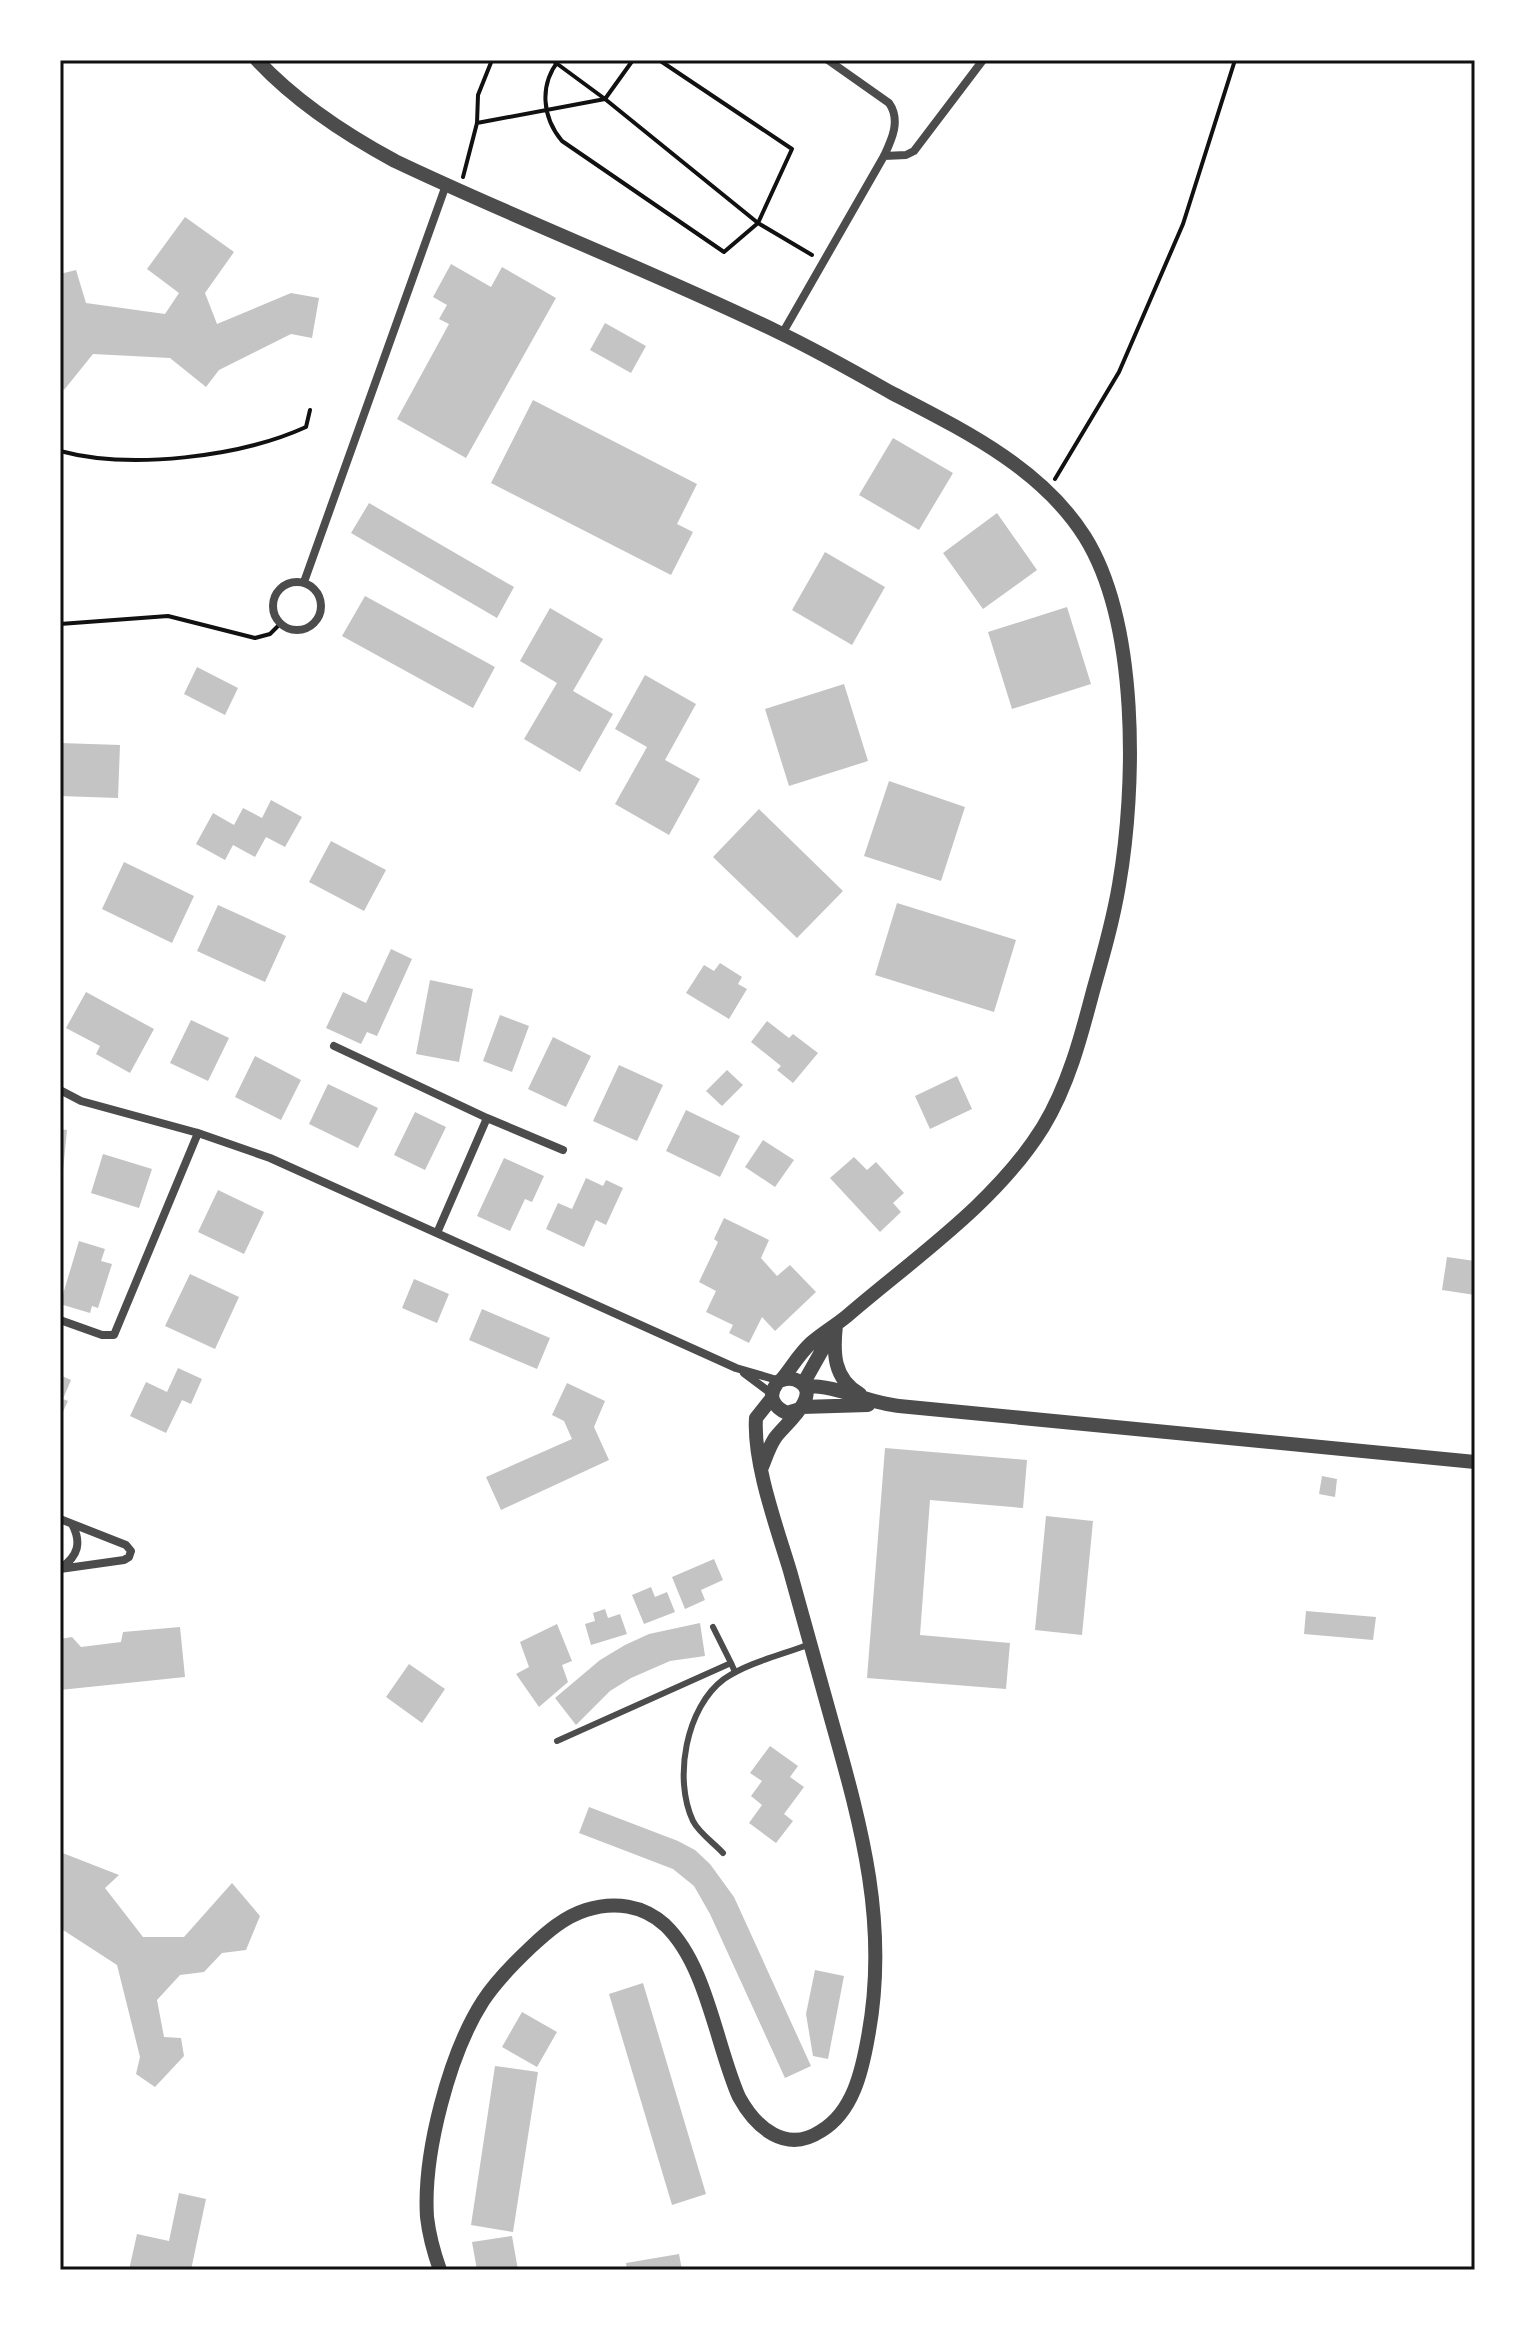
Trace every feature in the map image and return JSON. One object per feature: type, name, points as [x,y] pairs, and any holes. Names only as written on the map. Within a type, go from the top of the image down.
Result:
[{"type":"street","points":[[257,60],[293,95],[339,128],[395,161],[782,334],[959,429],[1026,473],[1048,491],[1076,524],[1094,554],[1111,604],[1124,669],[1130,780],[1124,857],[1105,951],[1064,1085],[1046,1123],[1004,1178],[970,1211],[807,1347],[756,1418],[762,1468],[854,1803],[876,1919],[877,1968],[872,2017],[860,2072],[848,2103],[835,2121],[810,2137],[792,2140],[766,2131],[750,2116],[739,2097],[695,1972],[670,1930],[650,1914],[630,1906],[607,1905],[581,1912],[546,1933],[504,1974],[483,2000],[462,2042],[441,2107],[429,2172],[427,2216],[440,2270]]},
{"type":"street","points":[[782,334],[884,156],[895,126],[893,108],[828,60]]},
{"type":"street","points":[[884,156],[906,155],[914,151],[983,60]]},
{"type":"street","points":[[304,582],[446,185]]},
{"type":"street","points":[[304,582],[317,591],[320,614],[310,626],[287,628],[280,624],[273,609],[276,593],[288,583],[304,582]]},
{"type":"street","points":[[334,1046],[563,1150]]},
{"type":"street","points":[[60,1090],[81,1101],[198,1133],[290,1166],[776,1388]]},
{"type":"street","points":[[437,1233],[487,1118]]},
{"type":"street","points":[[60,1320],[102,1335],[114,1335],[198,1133]]},
{"type":"street","points":[[762,1468],[774,1439],[801,1408],[807,1396],[804,1385],[836,1325]]},
{"type":"street","points":[[836,1325],[835,1359],[842,1379],[851,1389],[880,1404]]},
{"type":"street","points":[[736,1368],[776,1388]]},
{"type":"street","points":[[776,1388],[793,1379],[804,1385],[880,1404]]},
{"type":"street","points":[[776,1388],[781,1411],[790,1413],[801,1408],[880,1404],[1475,1462]]},
{"type":"street","points":[[60,1519],[128,1546],[131,1554],[124,1560],[60,1569]]},
{"type":"street","points":[[60,1569],[72,1560],[78,1550],[78,1538],[72,1524]]},
{"type":"lane","points":[[713,1627],[735,1672]]},
{"type":"lane","points":[[723,1853],[694,1822],[686,1795],[684,1761],[690,1730],[703,1701],[720,1682],[735,1672],[810,1644]]},
{"type":"lane","points":[[557,1741],[731,1663]]},
{"type":"path","points":[[446,185],[463,179],[477,123],[478,95],[492,60]]},
{"type":"path","points":[[477,123],[605,99],[633,60]]},
{"type":"path","points":[[659,60],[792,149],[758,223],[724,252],[562,141],[555,133],[546,110],[545,95],[555,61],[758,223],[822,261]]},
{"type":"path","points":[[1048,491],[1119,372],[1183,224],[1235,60]]},
{"type":"path","points":[[60,451],[116,459],[180,459],[281,439],[306,427],[310,410]]},
{"type":"path","points":[[60,624],[168,616],[255,638],[270,634],[280,624]]},
{"type":"building","points":[[185,217],[234,252],[205,293],[217,324],[291,293],[319,298],[312,338],[291,334],[219,370],[206,387],[170,358],[93,354],[64,390],[60,387],[60,274],[76,270],[86,303],[165,314],[179,293],[147,269]]},
{"type":"building","points":[[451,264],[491,287],[502,267],[556,298],[466,458],[397,419],[449,324],[439,319],[447,305],[433,297]]},
{"type":"building","points":[[605,323],[646,346],[631,373],[590,350]]},
{"type":"building","points":[[533,400],[697,484],[677,524],[693,532],[671,575],[491,483]]},
{"type":"building","points":[[893,438],[953,473],[919,530],[859,495]]},
{"type":"building","points":[[369,503],[514,587],[497,618],[351,533]]},
{"type":"building","points":[[997,513],[1037,570],[983,609],[943,553]]},
{"type":"building","points":[[825,552],[885,587],[852,645],[792,610]]},
{"type":"building","points":[[365,596],[495,667],[473,708],[342,636]]},
{"type":"building","points":[[1067,607],[1091,684],[1012,709],[988,632]]},
{"type":"building","points":[[550,608],[603,639],[573,691],[613,714],[580,772],[524,739],[557,683],[520,661]]},
{"type":"building","points":[[197,667],[238,688],[225,715],[184,694]]},
{"type":"building","points":[[645,675],[696,704],[665,760],[700,779],[669,835],[615,804],[647,747],[615,729]]},
{"type":"building","points":[[844,684],[868,761],[789,786],[765,709]]},
{"type":"building","points":[[60,743],[120,745],[118,798],[60,796]]},
{"type":"building","points":[[889,781],[965,807],[941,881],[864,856]]},
{"type":"building","points":[[271,800],[302,817],[285,847],[266,837],[255,857],[233,845],[225,860],[196,844],[213,813],[234,825],[243,808],[262,818]]},
{"type":"building","points":[[759,809],[843,891],[797,938],[713,857]]},
{"type":"building","points":[[331,841],[386,870],[364,911],[309,882]]},
{"type":"building","points":[[124,862],[194,896],[172,943],[102,909]]},
{"type":"building","points":[[897,903],[1016,940],[994,1012],[875,975]]},
{"type":"building","points":[[218,905],[286,936],[265,982],[197,951]]},
{"type":"building","points":[[391,949],[412,959],[377,1036],[367,1032],[361,1044],[326,1028],[343,992],[366,1003]]},
{"type":"building","points":[[720,963],[742,977],[738,984],[747,989],[729,1019],[686,993],[704,965],[714,971]]},
{"type":"building","points":[[430,980],[473,989],[459,1062],[416,1054]]},
{"type":"building","points":[[86,992],[154,1029],[130,1073],[96,1054],[100,1046],[66,1028]]},
{"type":"building","points":[[500,1015],[529,1026],[512,1072],[483,1061]]},
{"type":"building","points":[[191,1020],[229,1038],[208,1081],[170,1063]]},
{"type":"building","points":[[767,1021],[789,1038],[793,1034],[818,1053],[793,1083],[777,1070],[781,1066],[751,1042]]},
{"type":"building","points":[[553,1037],[591,1056],[566,1107],[528,1089]]},
{"type":"building","points":[[255,1056],[301,1080],[281,1120],[235,1097]]},
{"type":"building","points":[[619,1065],[663,1085],[637,1141],[593,1121]]},
{"type":"building","points":[[727,1070],[743,1085],[722,1106],[706,1091]]},
{"type":"building","points":[[957,1076],[972,1109],[930,1129],[915,1096]]},
{"type":"building","points":[[328,1084],[378,1108],[358,1148],[309,1124]]},
{"type":"building","points":[[686,1110],[740,1136],[720,1177],[666,1151]]},
{"type":"building","points":[[415,1112],[446,1127],[425,1170],[394,1155]]},
{"type":"building","points":[[60,1129],[67,1130],[62,1181],[60,1181]]},
{"type":"building","points":[[763,1140],[794,1160],[775,1187],[745,1167]]},
{"type":"building","points":[[103,1154],[152,1169],[139,1208],[91,1193]]},
{"type":"building","points":[[854,1157],[867,1170],[876,1162],[904,1193],[893,1203],[901,1212],[880,1232],[830,1178]]},
{"type":"building","points":[[504,1158],[544,1176],[532,1202],[525,1199],[510,1231],[477,1216]]},
{"type":"building","points":[[586,1178],[603,1186],[606,1180],[623,1188],[606,1225],[596,1220],[584,1247],[546,1229],[558,1203],[572,1209]]},
{"type":"building","points":[[218,1190],[264,1212],[244,1254],[198,1232]]},
{"type":"building","points":[[724,1218],[769,1240],[761,1258],[777,1276],[790,1265],[816,1292],[775,1331],[762,1317],[749,1343],[729,1333],[733,1325],[706,1312],[716,1291],[699,1282],[718,1242],[714,1239]]},
{"type":"building","points":[[79,1241],[105,1249],[101,1261],[112,1264],[98,1308],[92,1306],[90,1313],[60,1304]]},
{"type":"building","points":[[1447,1257],[1475,1261],[1475,1295],[1442,1290]]},
{"type":"building","points":[[190,1274],[239,1297],[215,1349],[165,1326]]},
{"type":"building","points":[[414,1279],[449,1294],[437,1323],[402,1308]]},
{"type":"building","points":[[482,1309],[550,1338],[537,1369],[469,1340]]},
{"type":"building","points":[[178,1368],[202,1379],[191,1404],[182,1400],[166,1433],[130,1416],[146,1382],[167,1392]]},
{"type":"building","points":[[60,1375],[71,1380],[63,1399],[68,1401],[60,1418]]},
{"type":"building","points":[[567,1383],[605,1401],[594,1427],[609,1460],[501,1510],[486,1477],[572,1439],[564,1421],[552,1415]]},
{"type":"building","points":[[885,1448],[1027,1460],[1023,1508],[930,1500],[920,1635],[1010,1643],[1006,1689],[867,1678]]},
{"type":"building","points":[[1322,1476],[1337,1479],[1335,1497],[1319,1494]]},
{"type":"building","points":[[1046,1516],[1093,1521],[1082,1635],[1035,1630]]},
{"type":"building","points":[[714,1559],[723,1580],[701,1590],[705,1600],[685,1609],[672,1577]]},
{"type":"building","points":[[651,1587],[655,1597],[667,1592],[675,1612],[644,1624],[632,1595]]},
{"type":"building","points":[[605,1609],[608,1618],[620,1614],[627,1634],[591,1645],[585,1624],[595,1621],[593,1613]]},
{"type":"building","points":[[1306,1611],[1376,1617],[1373,1640],[1304,1634]]},
{"type":"building","points":[[700,1623],[705,1656],[670,1661],[631,1678],[610,1691],[576,1725],[555,1698],[600,1660],[625,1645],[649,1634]]},
{"type":"building","points":[[557,1624],[572,1661],[562,1665],[568,1682],[539,1707],[516,1674],[529,1667],[520,1642]]},
{"type":"building","points":[[180,1627],[185,1677],[60,1690],[60,1639],[72,1637],[81,1647],[121,1642],[123,1632]]},
{"type":"building","points":[[409,1664],[445,1689],[422,1723],[386,1697]]},
{"type":"building","points":[[770,1746],[798,1766],[790,1777],[804,1787],[784,1814],[793,1821],[776,1843],[749,1823],[762,1805],[751,1796],[762,1781],[750,1773]]},
{"type":"building","points":[[589,1807],[678,1841],[695,1850],[710,1864],[734,1897],[811,2066],[785,2078],[710,1914],[694,1886],[673,1869],[579,1833]]},
{"type":"building","points":[[60,1852],[119,1875],[105,1888],[143,1937],[184,1937],[232,1883],[260,1916],[246,1950],[222,1953],[204,1972],[180,1975],[157,2000],[164,2037],[181,2038],[184,2056],[155,2087],[136,2074],[140,2057],[117,1965],[60,1928]]},
{"type":"building","points":[[815,1970],[844,1976],[828,2059],[813,2056],[806,2014]]},
{"type":"building","points":[[643,1983],[706,2194],[672,2205],[609,1994]]},
{"type":"building","points":[[522,2012],[557,2032],[537,2067],[502,2047]]},
{"type":"building","points":[[495,2066],[538,2072],[513,2232],[471,2225]]},
{"type":"building","points":[[179,2193],[206,2199],[191,2270],[129,2270],[137,2234],[169,2241]]},
{"type":"building","points":[[512,2236],[518,2270],[477,2270],[472,2242]]},
{"type":"building","points":[[679,2254],[682,2270],[627,2270],[626,2263]]}]
